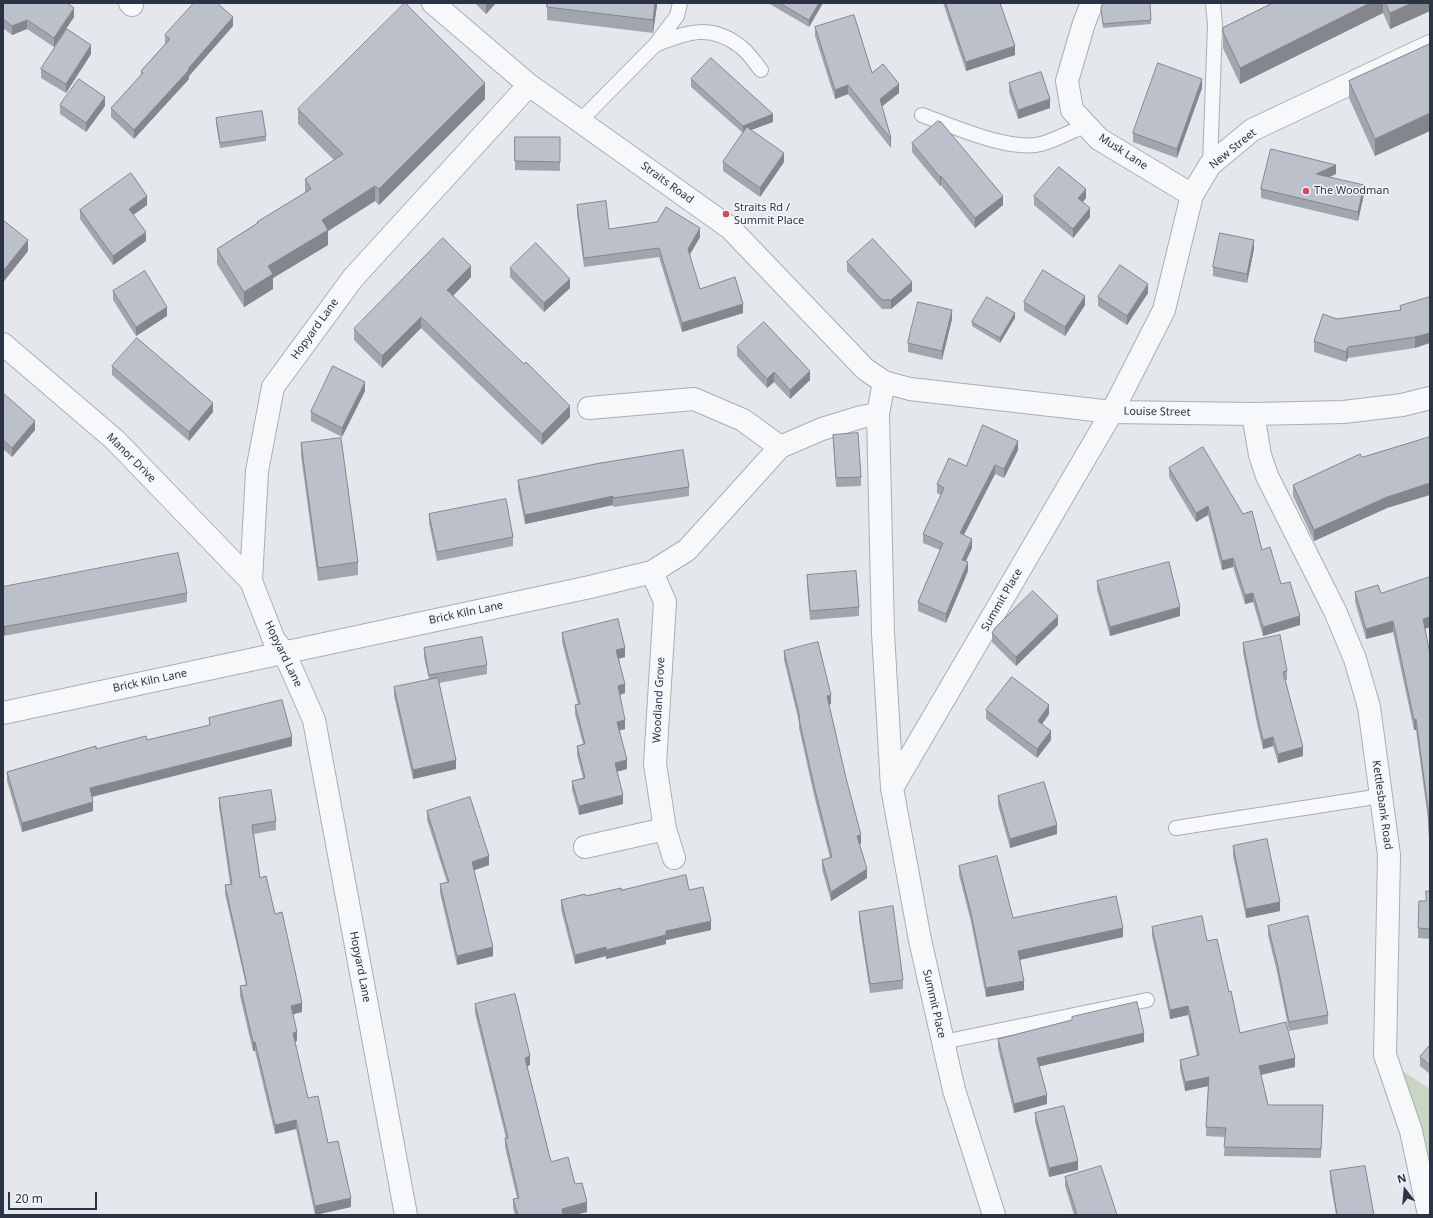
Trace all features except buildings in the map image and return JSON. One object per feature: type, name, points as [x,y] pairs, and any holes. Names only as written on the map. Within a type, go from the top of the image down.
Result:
[{"type":"street","name":"Straits Road","points":[[433,3],[529,85],[730,228],[864,369],[884,382]]},
{"type":"street","name":"Musk Lane","points":[[1092,3],[1084,23],[1067,82],[1072,110],[1099,139],[1192,195]]},
{"type":"street","name":"New Street","points":[[1112,412],[1164,310],[1192,195],[1210,165],[1252,130],[1430,46]]},
{"type":"street","name":"Hopyard Lane","points":[[406,1215],[314,720],[284,652],[274,640],[251,581],[257,471],[273,387],[352,278],[529,85]]},
{"type":"street","name":"Manor Drive","points":[[3,344],[115,440],[251,581]]},
{"type":"street","name":"Louise Street","points":[[884,382],[910,388],[1112,412],[1254,414],[1344,412],[1402,405],[1430,398]]},
{"type":"street","name":"Summit Place","points":[[884,382],[878,414],[883,633],[892,788],[920,940],[942,1042],[954,1090],[994,1215]]},
{"type":"street","points":[[589,408],[694,399],[743,420],[780,447]]},
{"type":"street","name":"Summit Place","points":[[892,788],[1112,412]]},
{"type":"street","name":"Brick Kiln Lane","points":[[3,713],[590,587],[652,572],[687,550],[780,447],[822,429],[861,417],[878,414]]},
{"type":"street","name":"Kettlesbank Road","points":[[1254,414],[1260,454],[1267,476],[1335,611],[1355,659],[1369,707],[1389,855],[1385,1055],[1411,1131],[1429,1215]]},
{"type":"street","name":"Woodland Grove","points":[[652,572],[665,602],[655,764],[665,829],[674,858]]},
{"type":"street","points":[[585,847],[665,829]]},
{"type":"lane","points":[[580,121],[655,45],[677,16],[680,3]]},
{"type":"lane","points":[[1210,165],[1215,25],[1213,3]]},
{"type":"lane","points":[[655,45],[681,34],[709,31],[723,35],[742,48],[761,70]]},
{"type":"lane","points":[[922,115],[995,141],[1024,147],[1041,144],[1086,125]]},
{"type":"lane","points":[[1176,828],[1381,796]]},
{"type":"lane","points":[[942,1042],[1147,1000]]},
{"type":"green space","points":[[1403,1071],[1430,1089],[1430,1165],[1419,1120]]},
{"type":"place","name":"The Woodman","points":[[1306,191]]},
{"type":"place","name":"Straits Rd / Summit Place","points":[[726,214]]}]
